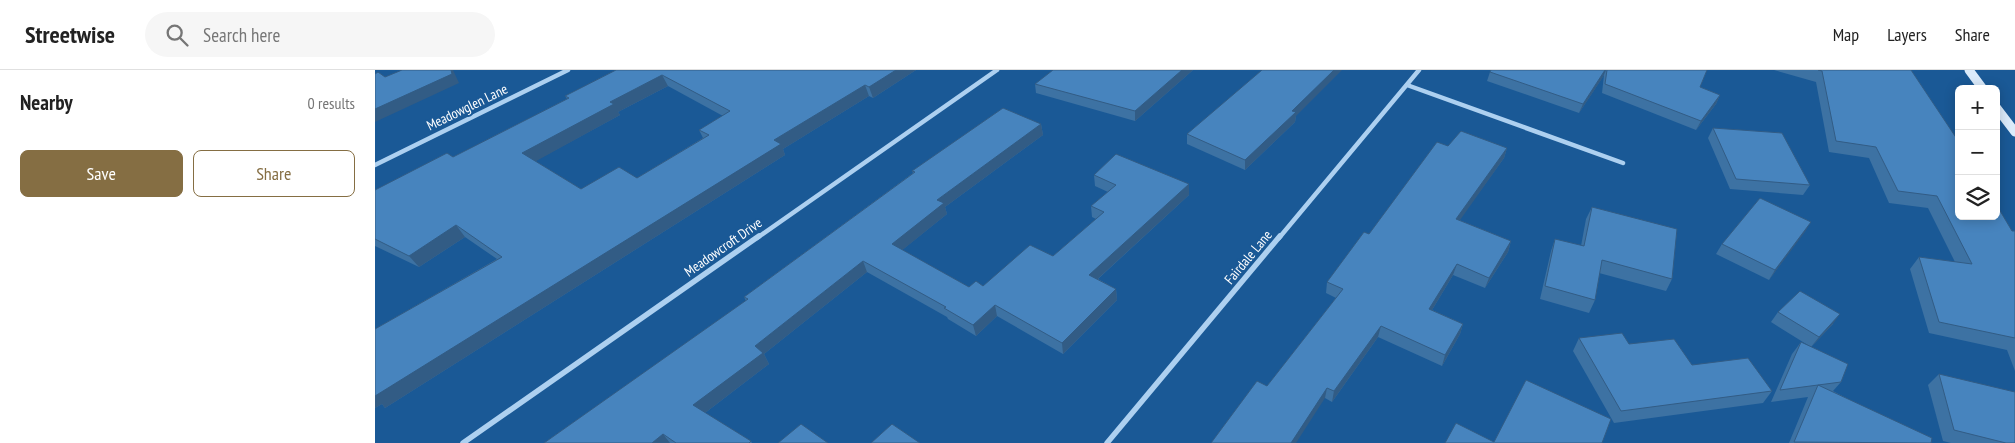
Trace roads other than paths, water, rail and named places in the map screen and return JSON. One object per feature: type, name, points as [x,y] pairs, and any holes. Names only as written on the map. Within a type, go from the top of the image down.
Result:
[{"type":"main road","points":[[1969,70],[1980,85]]},
{"type":"main road","points":[[2000,112],[2015,132]]},
{"type":"street","name":"Meadowglen Lane","points":[[375,165],[568,70]]},
{"type":"street","name":"Meadowcroft Drive","points":[[463,443],[997,70]]},
{"type":"street","name":"Fairdale Lane","points":[[1107,443],[1419,70]]},
{"type":"street","points":[[1407,85],[1623,163]]}]
